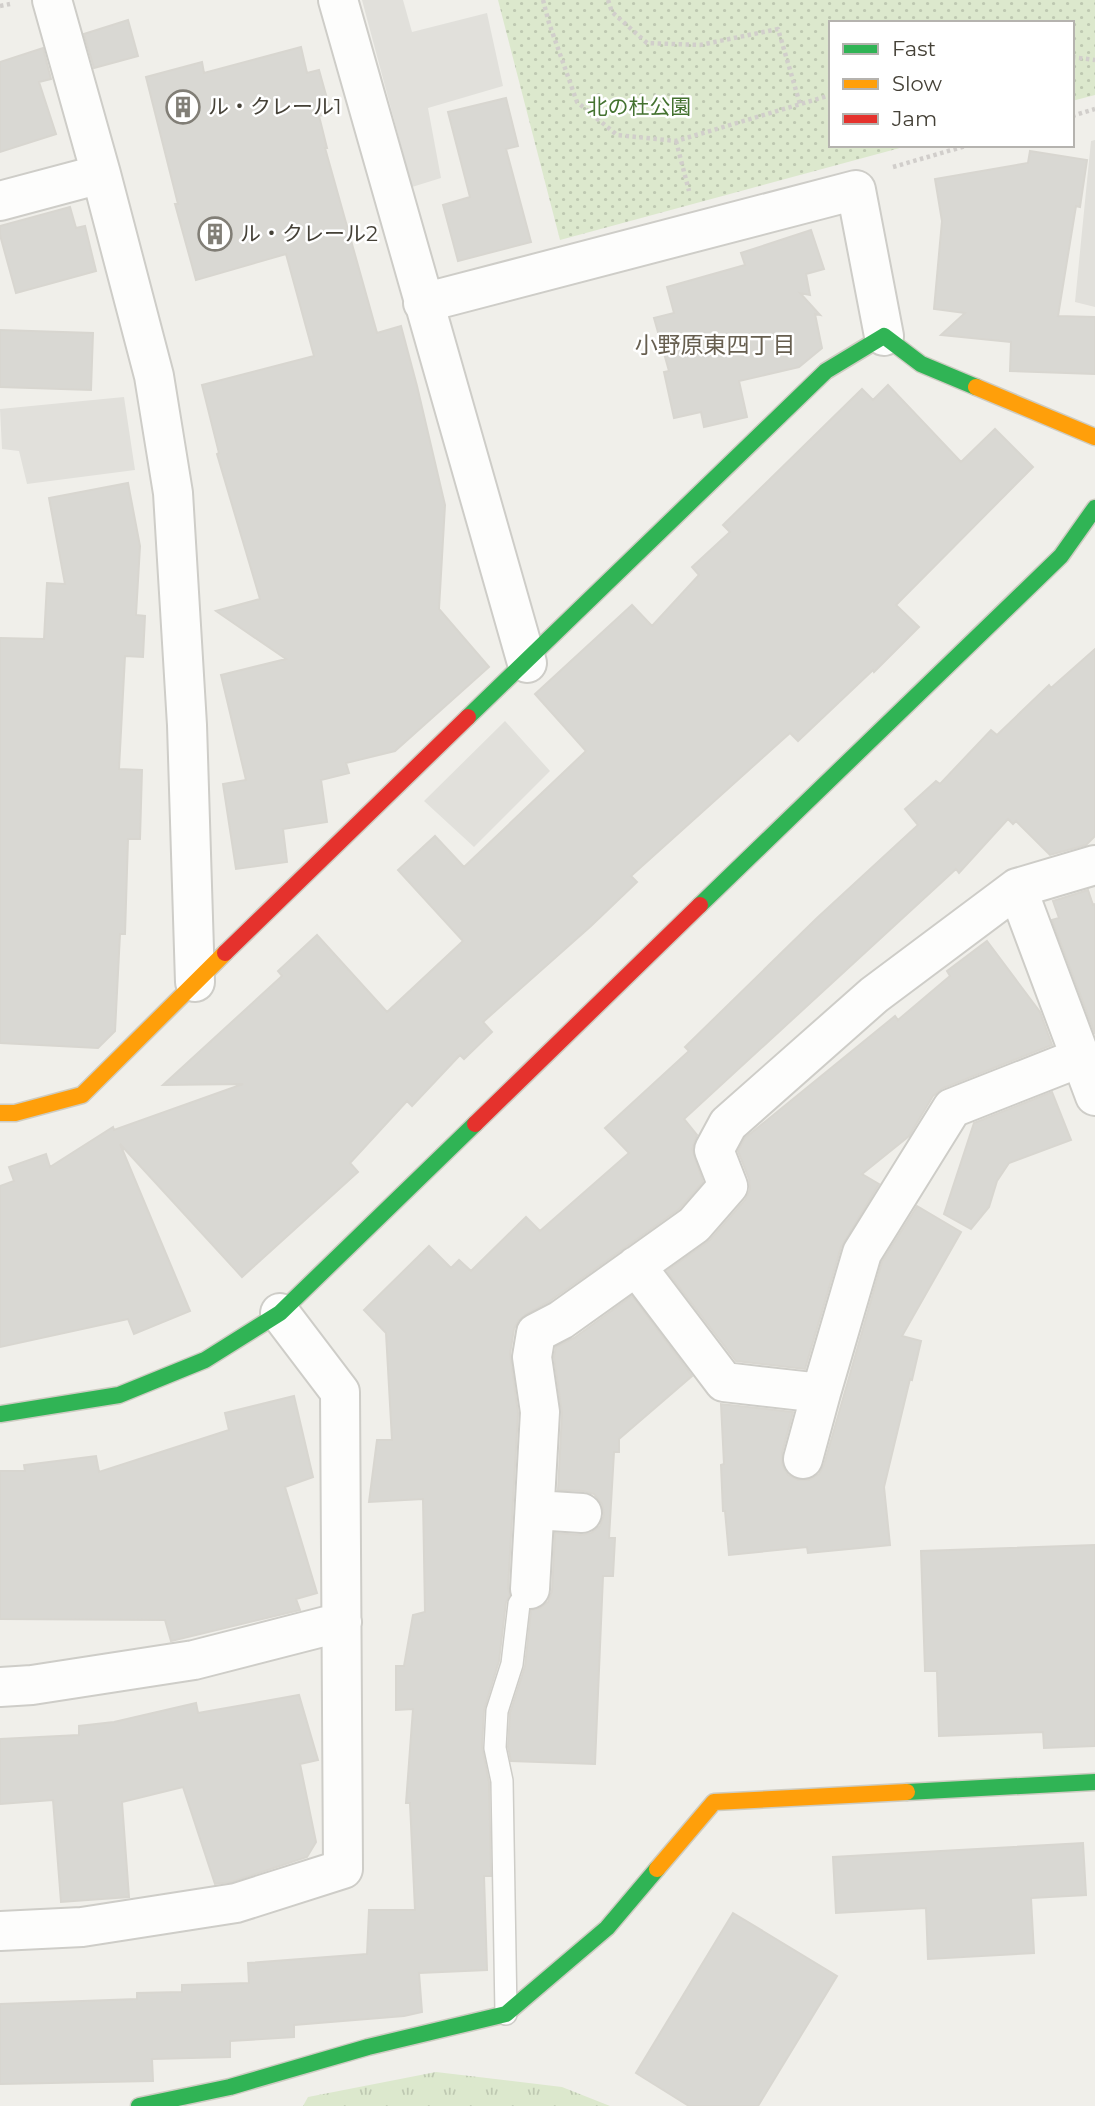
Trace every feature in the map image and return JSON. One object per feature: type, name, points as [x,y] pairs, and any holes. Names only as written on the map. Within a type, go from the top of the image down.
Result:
[{"type":"street","points":[[52,0],[154,376],[173,493],[187,725],[195,982]]},
{"type":"street","points":[[338,0],[527,663]]},
{"type":"street","points":[[0,201],[101,174]]},
{"type":"street","points":[[423,303],[856,190],[884,336],[921,364],[1095,437]]},
{"type":"street","points":[[0,1113],[15,1113],[82,1095],[195,982],[826,371],[884,336]]},
{"type":"street","points":[[0,1414],[119,1395],[205,1360],[280,1313],[1061,556],[1095,508]]},
{"type":"street","points":[[530,1589],[540,1412],[532,1357],[536,1333],[561,1320],[694,1225],[728,1186],[714,1150],[728,1124],[874,995],[1017,888],[1095,865]]},
{"type":"street","points":[[1017,888],[1095,1096]]},
{"type":"street","points":[[803,1459],[862,1252],[952,1108],[1079,1058]]},
{"type":"street","points":[[636,1266],[724,1382],[821,1393]]},
{"type":"street","points":[[0,1931],[82,1927],[236,1903],[343,1869],[340,1392],[280,1313]]},
{"type":"street","points":[[535,1510],[582,1513]]},
{"type":"street","points":[[0,1687],[32,1685],[194,1660],[342,1622]]},
{"type":"street","points":[[139,2106],[230,2087],[368,2047],[506,2014],[607,1928],[714,1802],[1095,1782]]},
{"type":"lane","points":[[506,2014],[502,1782],[495,1748],[497,1711],[512,1664],[519,1604],[530,1589]]},
{"type":"path","points":[[543,0],[577,102],[617,135],[677,141],[829,96]]},
{"type":"path","points":[[608,0],[612,12],[647,43],[700,45],[779,29],[800,104]]},
{"type":"path","points":[[1074,57],[1095,60]]},
{"type":"path","points":[[1074,115],[1095,109]]},
{"type":"path","points":[[856,190],[874,173],[962,147]]},
{"type":"green space","name":"北の杜公園","points":[[498,0],[1095,0],[1095,95],[1074,100],[1074,21],[829,21],[829,147],[904,147],[560,240]]},
{"type":"green space","points":[[436,2072],[562,2087],[610,2106],[303,2106],[308,2097]]},
{"type":"shaded area","points":[[362,0],[403,0],[412,32],[487,13],[503,86],[428,108],[441,178],[412,187]]},
{"type":"shaded area","points":[[1095,140],[1095,307],[1075,302],[1091,141]]},
{"type":"shaded area","points":[[124,397],[135,470],[27,484],[19,451],[2,449],[0,409]]},
{"type":"shaded area","points":[[505,721],[550,771],[474,847],[424,801]]},
{"type":"building","points":[[128,20],[138,56],[94,68],[84,34]]},
{"type":"building","points":[[301,47],[307,73],[319,70],[331,113],[319,116],[325,148],[377,333],[401,326],[417,386],[445,505],[439,609],[489,667],[395,751],[346,763],[349,773],[321,780],[327,822],[283,829],[287,862],[236,869],[223,784],[246,780],[221,675],[286,659],[216,611],[260,599],[217,454],[219,453],[202,385],[314,356],[286,254],[196,280],[175,204],[178,204],[146,77],[202,62],[204,73]]},
{"type":"building","points":[[43,48],[51,79],[39,82],[56,134],[0,152],[0,62]]},
{"type":"building","points":[[506,98],[518,146],[506,149],[531,242],[458,261],[443,205],[470,197],[448,112]]},
{"type":"building","points":[[1030,151],[1087,160],[1080,207],[1076,206],[1058,316],[1095,317],[1095,374],[1010,371],[1011,342],[941,335],[965,313],[934,309],[942,221],[935,179],[1028,163]]},
{"type":"building","points":[[70,207],[76,228],[85,226],[96,271],[16,293],[0,226]]},
{"type":"building","points":[[811,230],[824,269],[806,274],[810,295],[800,293],[820,315],[815,314],[822,348],[799,367],[739,381],[747,417],[704,427],[701,412],[674,418],[664,372],[669,371],[654,318],[674,313],[667,287],[745,265],[741,253]]},
{"type":"building","points":[[0,330],[93,333],[91,390],[0,387]]},
{"type":"building","points":[[888,385],[961,462],[995,429],[1033,467],[896,605],[919,627],[798,741],[790,733],[631,876],[637,882],[483,1022],[492,1032],[464,1059],[460,1055],[412,1106],[407,1101],[350,1163],[358,1172],[242,1277],[120,1144],[190,1311],[134,1334],[128,1319],[0,1347],[0,1186],[14,1181],[9,1167],[46,1154],[50,1167],[113,1127],[114,1130],[243,1084],[163,1085],[282,976],[278,971],[317,935],[387,1012],[463,941],[398,870],[435,836],[464,867],[586,751],[535,694],[632,605],[652,626],[699,575],[692,567],[730,532],[723,525],[862,389],[873,400]]},
{"type":"building","points":[[128,483],[140,546],[136,615],[145,616],[143,657],[125,656],[119,769],[142,770],[140,839],[128,839],[125,934],[120,934],[115,1031],[98,1048],[0,1043],[0,638],[44,639],[47,583],[65,584],[49,498]]},
{"type":"building","points":[[1095,649],[1095,836],[1086,845],[1050,855],[1016,821],[1013,824],[1008,819],[959,873],[956,869],[684,1119],[697,1135],[692,1149],[703,1182],[679,1209],[550,1301],[526,1314],[514,1329],[510,1354],[518,1413],[508,1588],[510,1595],[506,1602],[499,1661],[484,1710],[482,1747],[489,1782],[491,1876],[484,1876],[487,1970],[419,1973],[422,2012],[404,2016],[294,2025],[294,2037],[230,2041],[230,2057],[152,2059],[153,2081],[0,2084],[0,2004],[137,1999],[137,1993],[182,1992],[182,1985],[249,1983],[248,1963],[367,1954],[369,1910],[415,1910],[410,1803],[406,1803],[413,1709],[396,1710],[396,1666],[404,1666],[413,1615],[425,1612],[423,1499],[369,1502],[377,1440],[392,1440],[386,1333],[364,1310],[429,1246],[451,1268],[459,1260],[471,1271],[526,1217],[540,1231],[629,1153],[605,1128],[689,1051],[685,1047],[817,918],[918,825],[905,809],[936,781],[940,784],[991,730],[997,735],[1049,685],[1051,688]]},
{"type":"building","points":[[1088,890],[1093,905],[1095,904],[1095,1034],[1052,920],[1059,918],[1053,901]]},
{"type":"building","points":[[987,941],[1040,1012],[1052,1045],[943,1088],[933,1096],[909,1136],[862,1174],[879,1184],[841,1247],[805,1369],[736,1361],[667,1271],[710,1240],[745,1200],[750,1189],[749,1179],[738,1151],[745,1138],[895,1016],[898,1020],[950,976],[947,971]]},
{"type":"building","points":[[1052,1092],[1071,1140],[1009,1163],[997,1181],[989,1207],[971,1229],[944,1214],[974,1123]]},
{"type":"building","points":[[917,1206],[961,1232],[902,1336],[921,1341],[884,1487],[890,1545],[808,1553],[807,1547],[729,1555],[723,1511],[721,1404],[793,1412],[782,1453],[782,1465],[788,1475],[798,1480],[809,1480],[819,1474],[824,1465],[882,1262]]},
{"type":"building","points":[[632,1296],[692,1376],[619,1439],[619,1452],[614,1452],[609,1538],[615,1538],[613,1576],[603,1576],[595,1764],[511,1761],[508,1747],[510,1713],[525,1666],[531,1610],[548,1602],[552,1591],[555,1533],[591,1533],[600,1526],[604,1515],[602,1504],[594,1494],[558,1490],[562,1413],[554,1357],[556,1347],[574,1338]]},
{"type":"building","points":[[294,1396],[313,1477],[285,1487],[317,1593],[296,1599],[300,1610],[171,1641],[165,1620],[0,1619],[0,1471],[25,1471],[24,1465],[96,1456],[99,1472],[229,1430],[225,1413]]},
{"type":"building","points":[[1095,1545],[1095,1746],[1044,1748],[1043,1732],[939,1736],[937,1671],[925,1671],[921,1551]]},
{"type":"building","points":[[299,1695],[318,1760],[300,1764],[316,1842],[307,1857],[231,1882],[215,1884],[183,1787],[122,1802],[129,1897],[61,1902],[53,1800],[0,1804],[0,1739],[79,1735],[79,1726],[114,1722],[196,1703],[198,1713]]},
{"type":"building","points":[[1083,1843],[1086,1895],[1031,1898],[1034,1953],[928,1959],[926,1908],[836,1913],[833,1857]]},
{"type":"building","points":[[733,1913],[837,1976],[758,2106],[689,2106],[636,2073]]},
{"type":"traffic: fast","points":[[468,717],[826,371],[884,336],[921,364],[976,387]]},
{"type":"traffic: fast","points":[[700,905],[1061,556],[1095,508]]},
{"type":"traffic: fast","points":[[0,1414],[119,1395],[205,1360],[280,1313],[475,1124]]},
{"type":"traffic: fast","points":[[907,1792],[1095,1782]]},
{"type":"traffic: fast","points":[[139,2106],[230,2087],[368,2047],[506,2014],[607,1928],[657,1869]]},
{"type":"traffic: slow","points":[[976,387],[1095,437]]},
{"type":"traffic: slow","points":[[0,1113],[15,1113],[82,1095],[225,953]]},
{"type":"traffic: slow","points":[[657,1869],[714,1802],[907,1792]]},
{"type":"traffic: jam","points":[[225,953],[468,717]]},
{"type":"traffic: jam","points":[[475,1124],[700,905]]},
{"type":"place","name":"ル・クレール1","points":[[183,107]]},
{"type":"place","name":"ル・クレール2","points":[[215,234]]},
{"type":"district","name":"小野原東四丁目","points":[[715,345]]}]
